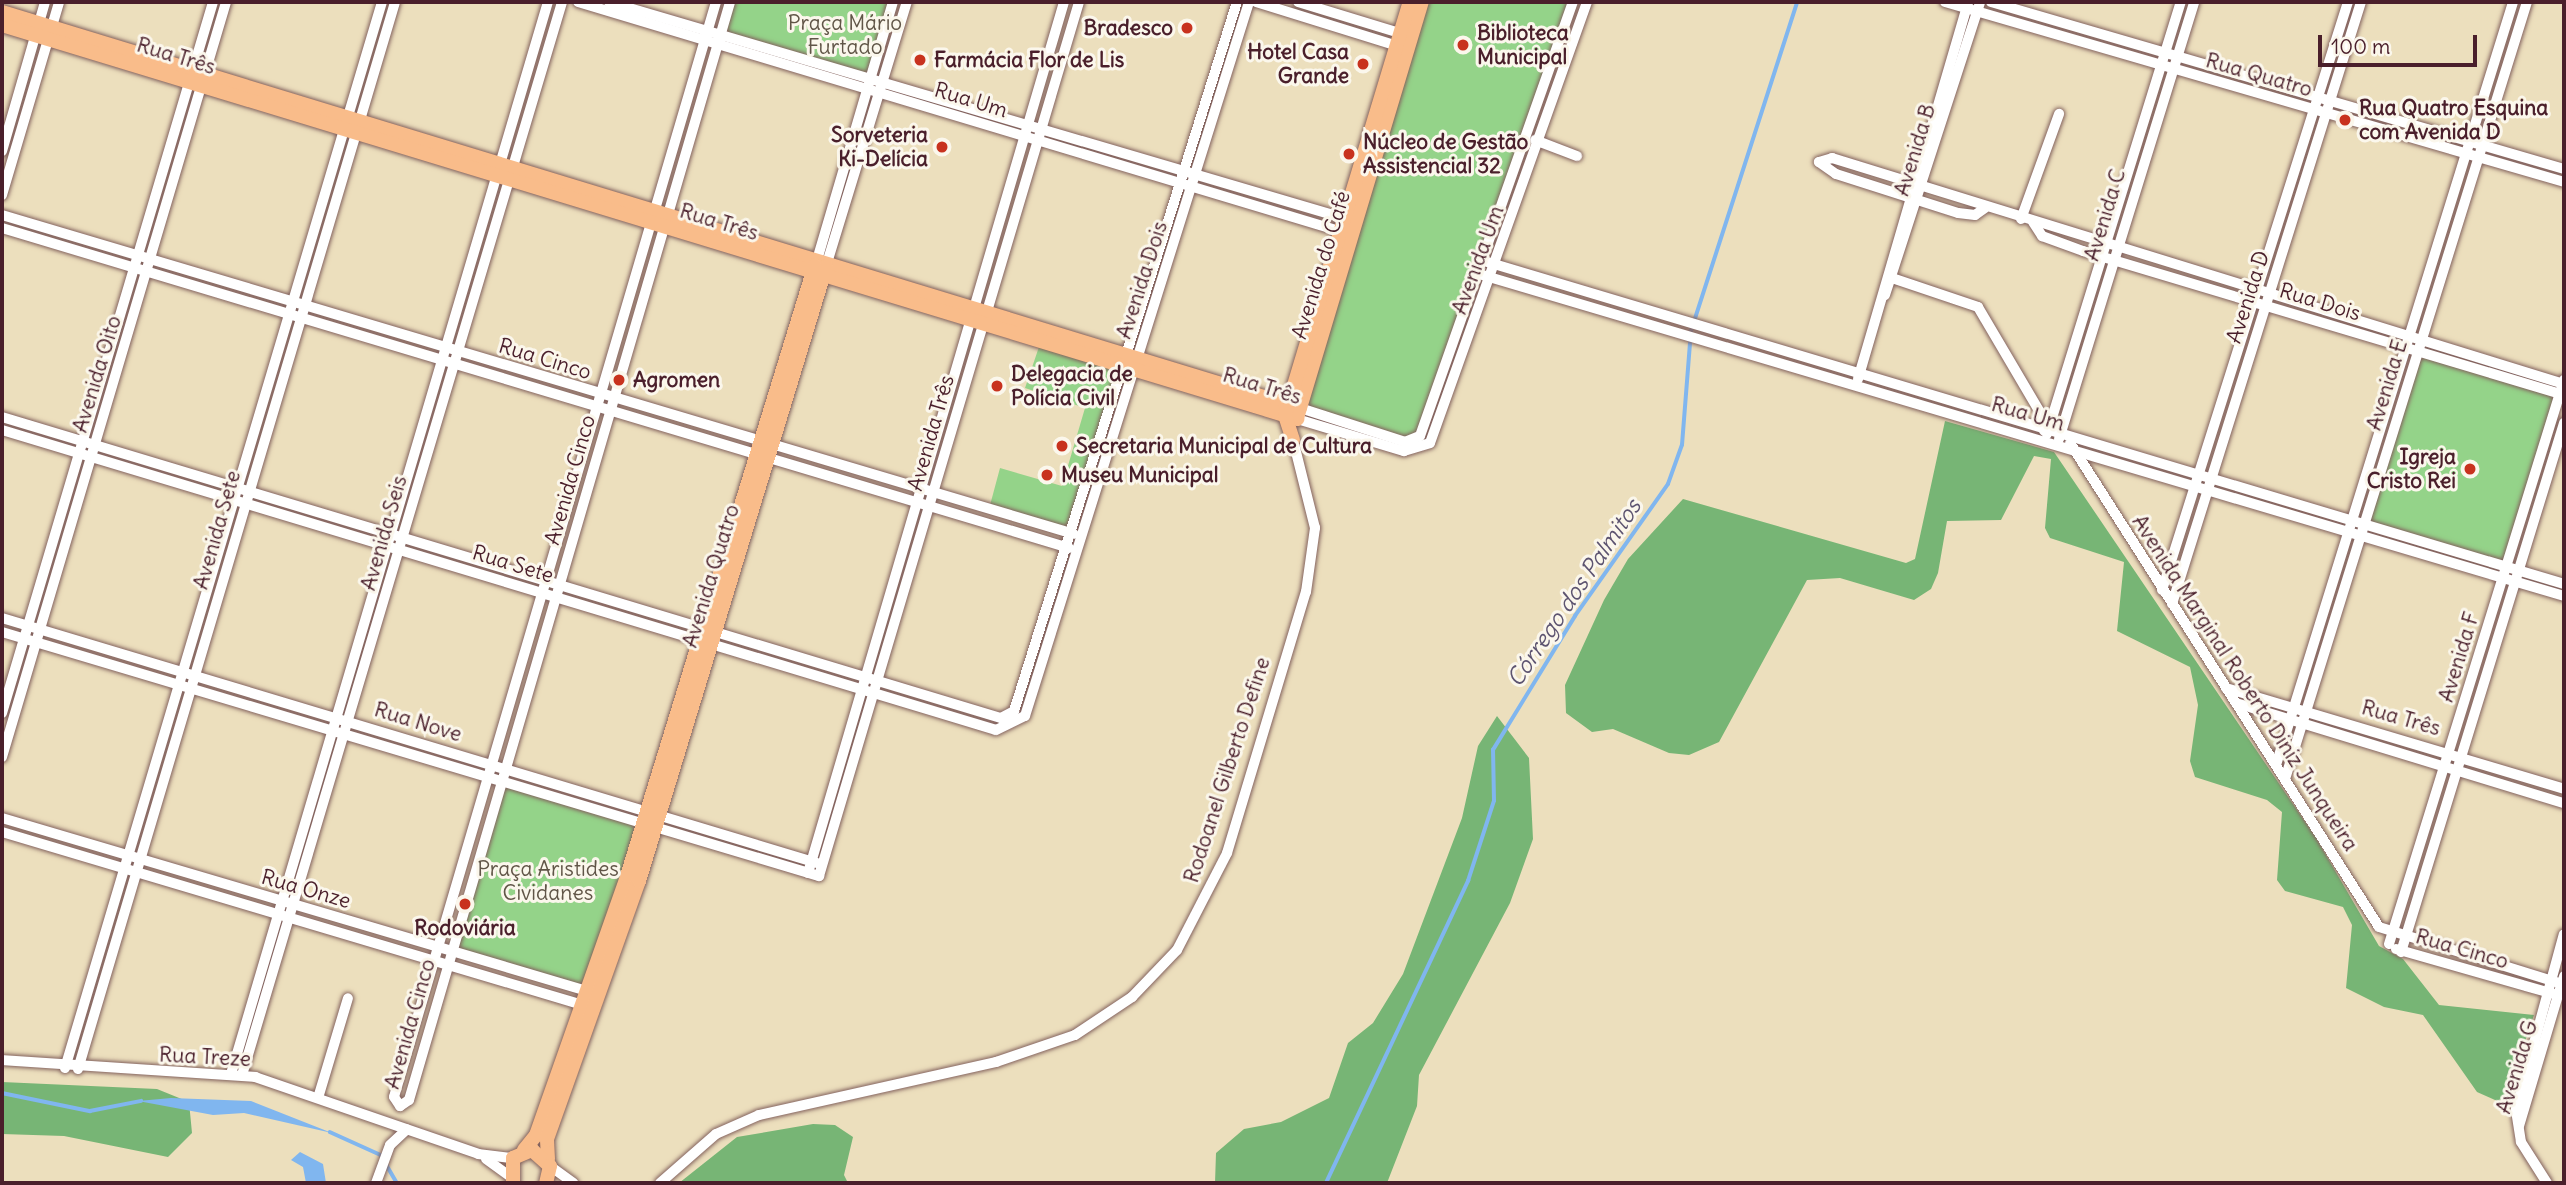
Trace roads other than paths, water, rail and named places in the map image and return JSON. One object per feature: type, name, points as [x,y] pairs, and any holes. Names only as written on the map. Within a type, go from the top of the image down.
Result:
[{"type":"main road","name":"Avenida do Café","points":[[1293,412],[1404,41],[1410,2]]},
{"type":"main road","name":"Avenida do Café","points":[[1404,41],[1422,2]]},
{"type":"main road","name":"Rua Três","points":[[2,12],[43,31],[660,220],[1130,360],[1293,412]]},
{"type":"main road","name":"Rua Três","points":[[2,25],[43,31]]},
{"type":"main road","name":"Avenida Quatro","points":[[546,1183],[549,1163],[547,1139],[565,1071],[652,819],[820,267]]},
{"type":"main road","name":"Rodoanel Gilberto Define","points":[[1293,412],[1293,440]]},
{"type":"main road","name":"Avenida Quatro","points":[[512,1181],[518,1154],[565,1071]]},
{"type":"main road","points":[[518,1154],[549,1163]]},
{"type":"street","points":[[2,195],[43,31],[45,2]]},
{"type":"street","points":[[2,151],[43,31],[59,2]]},
{"type":"street","name":"Avenida Oito","points":[[2,713],[24,638],[34,628],[92,458],[151,259],[197,78],[213,2]]},
{"type":"street","name":"Avenida Oito","points":[[2,757],[36,642],[34,628],[83,442],[139,256],[197,78],[226,2]]},
{"type":"street","name":"Avenida Sete","points":[[78,1069],[135,858],[351,125],[382,2]]},
{"type":"street","name":"Avenida Sete","points":[[351,125],[395,2]]},
{"type":"street","name":"Avenida Seis","points":[[236,1074],[362,655],[382,609],[430,447],[548,2]]},
{"type":"street","name":"Avenida Seis","points":[[362,655],[370,605],[445,348],[562,2]]},
{"type":"street","name":"Rua Um","points":[[578,2],[707,34]]},
{"type":"street","name":"Rua Um","points":[[609,2],[882,88],[1348,227]]},
{"type":"street","name":"Avenida Cinco","points":[[716,2],[707,34],[660,220],[611,406],[409,1100],[400,1106],[394,1097],[599,401],[660,220],[730,2]]},
{"type":"street","name":"Avenida Quatro","points":[[820,267],[893,2]]},
{"type":"street","name":"Avenida Quatro","points":[[820,267],[882,88],[907,2]]},
{"type":"street","name":"Avenida Três","points":[[817,871],[934,494],[1026,131],[1065,2]]},
{"type":"street","name":"Avenida Três","points":[[811,861],[920,489],[1039,135],[1079,2]]},
{"type":"street","name":"Avenida Dois","points":[[1130,360],[1181,175],[1237,2]]},
{"type":"street","name":"Avenida Dois","points":[[1010,719],[1070,548],[1130,360],[1194,179],[1249,2]]},
{"type":"street","points":[[1256,2],[1404,41]]},
{"type":"street","points":[[1298,2],[1404,41]]},
{"type":"street","name":"Avenida Um","points":[[1421,443],[1573,2]]},
{"type":"street","name":"Avenida Um","points":[[1421,443],[1492,279],[1587,2]]},
{"type":"street","name":"Rua Quatro","points":[[1945,2],[1973,6],[2167,68],[2564,182]]},
{"type":"street","name":"Rua Quatro","points":[[1991,2],[2564,169]]},
{"type":"street","name":"Avenida C","points":[[2045,433],[2110,246],[2167,68],[2181,2]]},
{"type":"street","name":"Avenida C","points":[[2171,54],[2194,2]]},
{"type":"street","name":"Avenida D","points":[[2162,590],[2348,2]]},
{"type":"street","name":"Avenida D","points":[[2172,604],[2328,115],[2361,2]]},
{"type":"street","name":"Avenida E","points":[[2285,779],[2478,158],[2476,144],[2513,2]]},
{"type":"street","name":"Avenida E","points":[[2276,765],[2466,155],[2476,144],[2526,2]]},
{"type":"street","name":"Avenida B","points":[[1856,387],[1878,306],[1914,200],[1973,6]]},
{"type":"street","points":[[2021,219],[2059,114]]},
{"type":"street","points":[[1526,137],[1577,156]]},
{"type":"street","name":"Rua Dois","points":[[1985,208],[1969,215],[1914,200],[1836,174],[1819,162],[1832,158],[2110,246],[2254,296],[2563,387]]},
{"type":"street","name":"Rua Cinco","points":[[2,215],[540,377],[661,427],[702,439],[764,451],[920,489],[1074,534]]},
{"type":"street","name":"Rua Dois","points":[[2033,222],[2050,240],[2105,258],[2254,296]]},
{"type":"street","name":"Rua Cinco","points":[[2,228],[453,365],[536,389],[599,401]]},
{"type":"street","points":[[74,250],[78,237]]},
{"type":"street","name":"Avenida C","points":[[2065,439],[2105,258]]},
{"type":"street","name":"Rua Um","points":[[1484,261],[2065,439],[2211,478],[2352,521],[2362,530],[2505,573],[2564,584]]},
{"type":"street","name":"Rua Um","points":[[1479,274],[1856,387],[2045,433]]},
{"type":"street","points":[[1889,277],[1978,307],[2045,433]]},
{"type":"street","points":[[239,300],[243,287]]},
{"type":"street","points":[[536,389],[540,377]]},
{"type":"street","name":"Avenida F","points":[[2455,756],[2505,573],[2563,387]]},
{"type":"street","name":"Rua Cinco","points":[[611,406],[665,415],[706,427],[764,451],[916,503],[1070,548]]},
{"type":"street","name":"Rua Três","points":[[1293,412],[1404,451],[1421,443]]},
{"type":"street","points":[[661,427],[665,415]]},
{"type":"street","name":"Rua Sete","points":[[2,417],[325,521],[545,587],[608,612],[652,625],[709,635],[813,660],[1010,719]]},
{"type":"street","name":"Avenida F","points":[[2391,940],[2517,576],[2564,423]]},
{"type":"street","points":[[702,439],[706,427]]},
{"type":"street","name":"Rua Sete","points":[[2,430],[92,458],[242,495]]},
{"type":"street","points":[[2379,433],[2392,437]]},
{"type":"street","name":"Rua Um","points":[[2065,439],[2208,490],[2349,533],[2362,530]]},
{"type":"street","name":"Avenida Marginal Roberto Diniz Junqueira","points":[[2065,439],[2379,928]]},
{"type":"street","name":"Rodoanel Gilberto Define","points":[[660,1183],[716,1134],[759,1115],[996,1062],[1075,1035],[1132,997],[1178,950],[1227,853],[1306,592],[1315,528],[1293,440]]},
{"type":"street","points":[[418,443],[430,447]]},
{"type":"street","points":[[2336,576],[2347,579]]},
{"type":"street","name":"Rua Um","points":[[2517,576],[2564,596]]},
{"type":"street","name":"Rua Sete","points":[[557,591],[611,600],[655,613],[810,672],[996,730],[1010,719]]},
{"type":"street","points":[[608,612],[611,600]]},
{"type":"street","points":[[370,605],[382,609]]},
{"type":"street","points":[[652,625],[655,613]]},
{"type":"street","name":"Rua Nove","points":[[2,618],[262,696],[341,726]]},
{"type":"street","name":"Rua Nove","points":[[2,632],[258,708],[341,726],[490,769],[817,871]]},
{"type":"street","points":[[524,658],[537,662]]},
{"type":"street","points":[[810,672],[813,660]]},
{"type":"street","name":"Rua Três","points":[[2226,688],[2451,768],[2564,803]]},
{"type":"street","points":[[258,708],[262,696]]},
{"type":"street","points":[[926,708],[929,696]]},
{"type":"street","name":"Rua Três","points":[[2236,702],[2293,714]]},
{"type":"street","points":[[964,720],[968,708]]},
{"type":"street","name":"Rua Três","points":[[2305,718],[2455,756],[2564,789]]},
{"type":"street","name":"Avenida F","points":[[2403,946],[2451,768]]},
{"type":"street","name":"Rua Onze","points":[[2,818],[135,858],[447,965],[590,999]]},
{"type":"street","name":"Rua Nove","points":[[652,819],[811,861],[817,871]]},
{"type":"street","name":"Rua Onze","points":[[2,832],[132,871],[437,947],[590,999]]},
{"type":"street","name":"Avenida Sete","points":[[65,1068],[132,871]]},
{"type":"street","name":"Rua Cinco","points":[[2379,928],[2391,940],[2403,946],[2546,992]]},
{"type":"street","name":"Avenida G","points":[[2518,1133],[2516,1109],[2549,980],[2564,934]]},
{"type":"street","name":"Rua Cinco","points":[[2403,946],[2562,985]]},
{"type":"street","points":[[2546,992],[2562,985]]},
{"type":"street","name":"Avenida G","points":[[2518,1133],[2562,985]]},
{"type":"street","points":[[318,1098],[348,998]]},
{"type":"street","name":"Rua Treze","points":[[2,1060],[78,1069],[236,1074],[318,1098],[478,1154],[512,1181]]},
{"type":"street","points":[[376,1183],[389,1147],[407,1129]]},
{"type":"street","points":[[2518,1133],[2547,1183]]},
{"type":"street","name":"Rua Treze","points":[[478,1154],[518,1154]]},
{"type":"street","points":[[549,1163],[573,1183]]},
{"type":"water","points":[[171,1098],[251,1101],[332,1133],[244,1113],[213,1115],[138,1101]]},
{"type":"water","points":[[300,1152],[323,1164],[326,1183],[306,1183],[303,1167],[291,1160]]},
{"type":"waterway","name":"Córrego dos Palmitos","points":[[1326,1183],[1468,881],[1494,801],[1493,750],[1575,616],[1668,484],[1682,445],[1691,331],[1797,2]]},
{"type":"waterway","points":[[2,1093],[90,1111],[141,1101]]},
{"type":"waterway","points":[[330,1132],[381,1155],[397,1183]]},
{"type":"place","name":"Bradesco","points":[[1187,28]]},
{"type":"place","name":"Biblioteca Municipal","points":[[1463,45]]},
{"type":"place","name":"Farmácia Flor de Lis","points":[[920,60]]},
{"type":"place","name":"Hotel Casa Grande","points":[[1363,64]]},
{"type":"place","name":"Rua Quatro Esquina com Avenida D","points":[[2345,120]]},
{"type":"place","name":"Sorveteria Ki-Delícia","points":[[942,147]]},
{"type":"place","name":"Núcleo de Gestão Assistencial 32","points":[[1349,154]]},
{"type":"place","name":"Agromen","points":[[619,380]]},
{"type":"place","name":"Delegacia de Polícia Civil","points":[[997,386]]},
{"type":"place","name":"Secretaria Municipal de Cultura","points":[[1062,446]]},
{"type":"place","name":"Igreja Cristo Rei","points":[[2470,469]]},
{"type":"place","name":"Museu Municipal","points":[[1047,475]]},
{"type":"place","name":"Rodoviária","points":[[465,904]]},
{"type":"park label","name":"Praça Mário Furtado","points":[[845,35]]},
{"type":"park label","name":"Praça Aristides Cividanes","points":[[548,881]]}]
